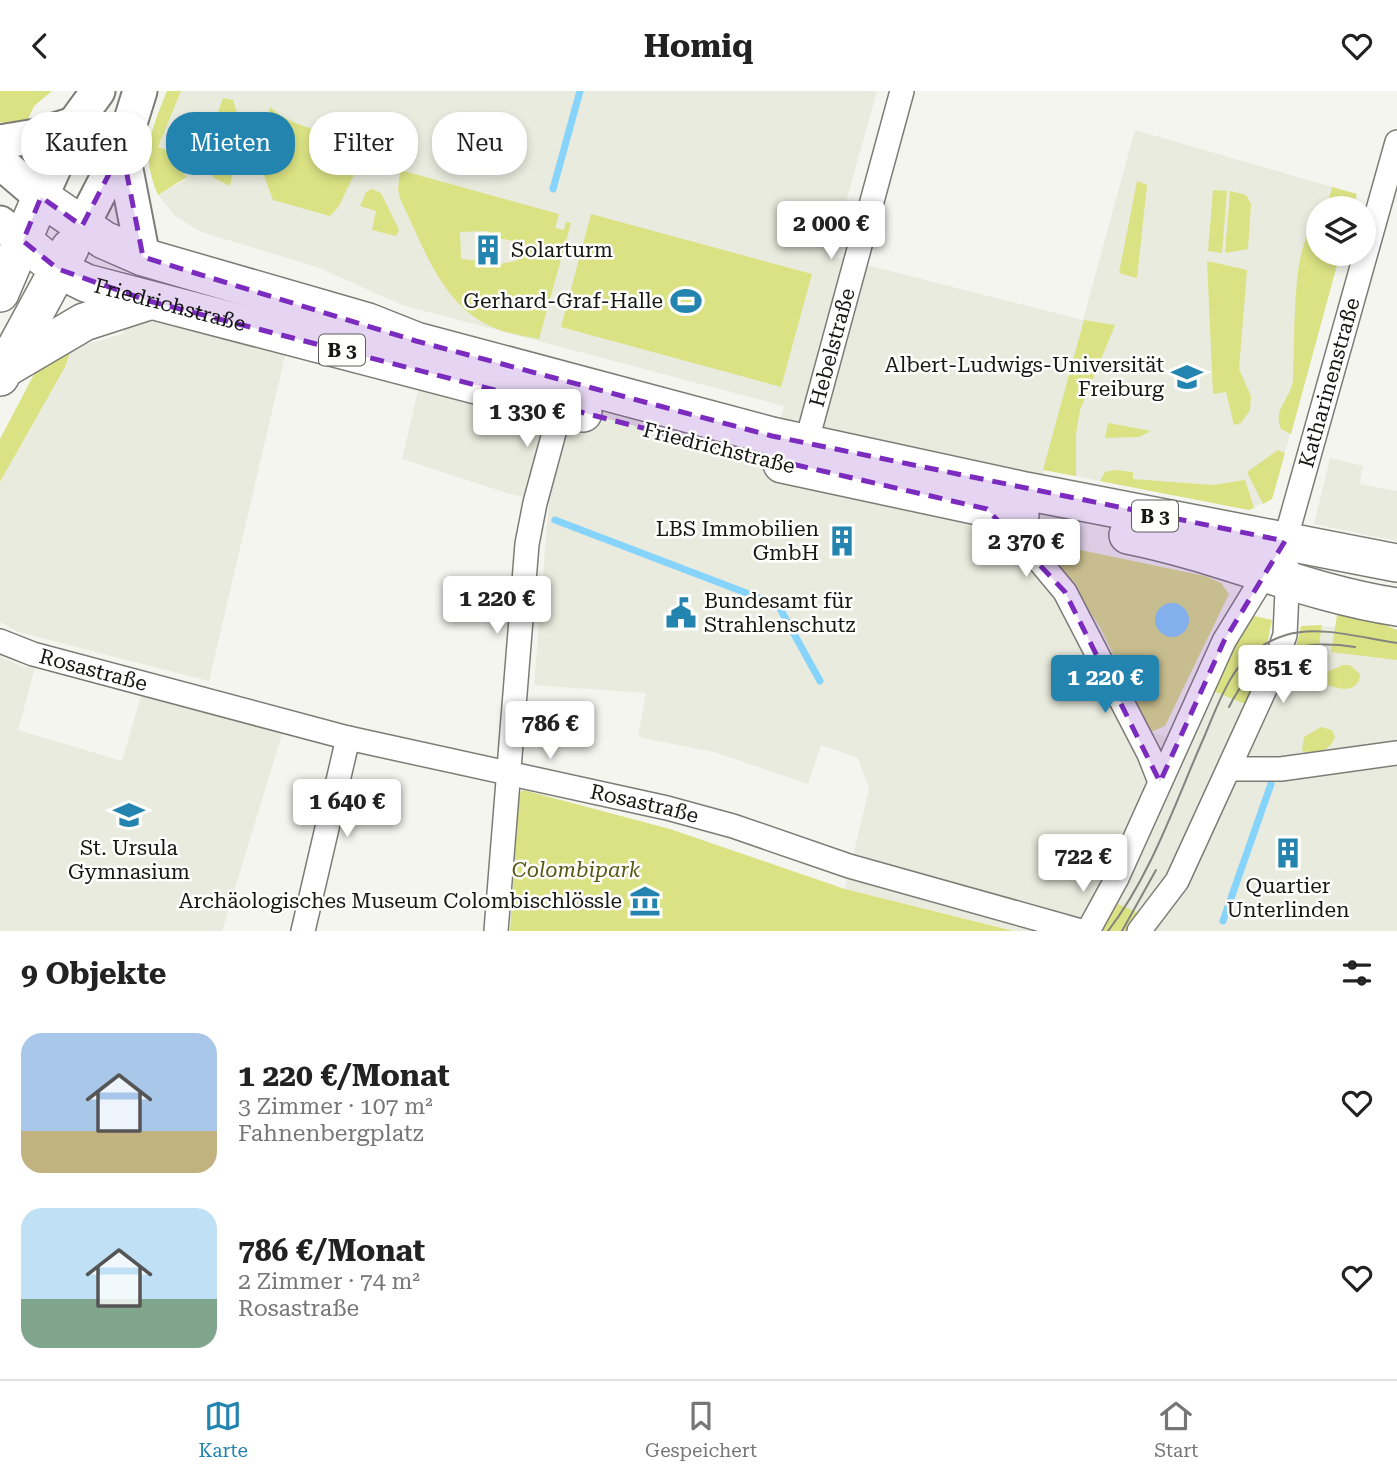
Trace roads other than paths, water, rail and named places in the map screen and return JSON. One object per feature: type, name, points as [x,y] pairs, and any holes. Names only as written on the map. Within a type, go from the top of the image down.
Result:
[{"type":"main road","points":[[83,112],[98,91]]},
{"type":"main road","points":[[133,112],[140,91]]},
{"type":"main road","points":[[0,142],[21,139]]},
{"type":"main road","points":[[0,162],[41,197]]},
{"type":"main road","points":[[0,293],[11,232],[41,197],[51,175]]},
{"type":"main road","points":[[2,373],[110,175]]},
{"type":"main road","points":[[127,175],[143,257]]},
{"type":"main road","name":"B 3","points":[[41,197],[82,226]]},
{"type":"main road","name":"Friedrichstraße","points":[[82,226],[104,240],[143,257],[368,322],[416,341],[674,412],[806,444],[1025,491],[1285,541]]},
{"type":"main road","name":"Friedrichstraße","points":[[11,232],[58,269],[86,283],[149,301],[828,475],[986,509],[1159,541],[1278,577]]},
{"type":"main road","points":[[2,373],[84,322],[149,301]]},
{"type":"main road","name":"B 3","points":[[1285,541],[1397,563]]},
{"type":"main road","name":"B 3","points":[[1278,577],[1322,592],[1397,607]]},
{"type":"street","name":"Hebelstraße","points":[[806,444],[902,91]]},
{"type":"street","name":"Katharinenstraße","points":[[1088,931],[1117,878],[1224,641],[1278,577],[1285,541],[1397,142]]},
{"type":"street","points":[[496,931],[527,544],[535,503],[561,407]]},
{"type":"street","points":[[986,509],[1035,556],[1065,592],[1143,742],[1160,782]]},
{"type":"street","points":[[1152,927],[1177,881],[1281,652],[1285,635],[1278,577]]},
{"type":"street","name":"Rosastraße","points":[[0,641],[33,655],[348,738],[507,775],[600,793],[733,826],[849,866],[1080,931]]},
{"type":"street","points":[[303,931],[348,738]]},
{"type":"street","points":[[1228,769],[1255,771],[1397,753]]},
{"type":"water","points":[[1172,603],[1184,608],[1189,620],[1184,632],[1172,637],[1160,632],[1155,620],[1160,608]]},
{"type":"waterway","points":[[553,189],[580,91]]},
{"type":"waterway","points":[[555,520],[778,605],[820,681]]},
{"type":"waterway","points":[[1223,921],[1271,784]]},
{"type":"tram line","points":[[1108,931],[1138,885],[1222,695],[1245,660],[1271,641],[1299,632],[1341,633],[1397,643]]},
{"type":"tram line","points":[[1229,707],[1252,673],[1265,661],[1280,653],[1314,645],[1355,647]]},
{"type":"tram line","points":[[1122,931],[1156,870]]},
{"type":"place","name":"Solarturm","points":[[488,250]]},
{"type":"place","name":"Gerhard-Graf-Halle","points":[[686,301]]},
{"type":"place","name":"Albert-Ludwigs-Universität Freiburg","points":[[1187,377]]},
{"type":"place","name":"LBS Immobilien GmbH","points":[[842,541]]},
{"type":"place","name":"Bundesamt für Strahlenschutz","points":[[681,613]]},
{"type":"place","name":"St. Ursula Gymnasium","points":[[129,815]]},
{"type":"place","name":"Quartier Unterlinden","points":[[1288,853]]},
{"type":"place","name":"Archäologisches Museum Colombischlössle","points":[[645,901]]},
{"type":"park label","name":"Colombipark","points":[[576,870]]}]
